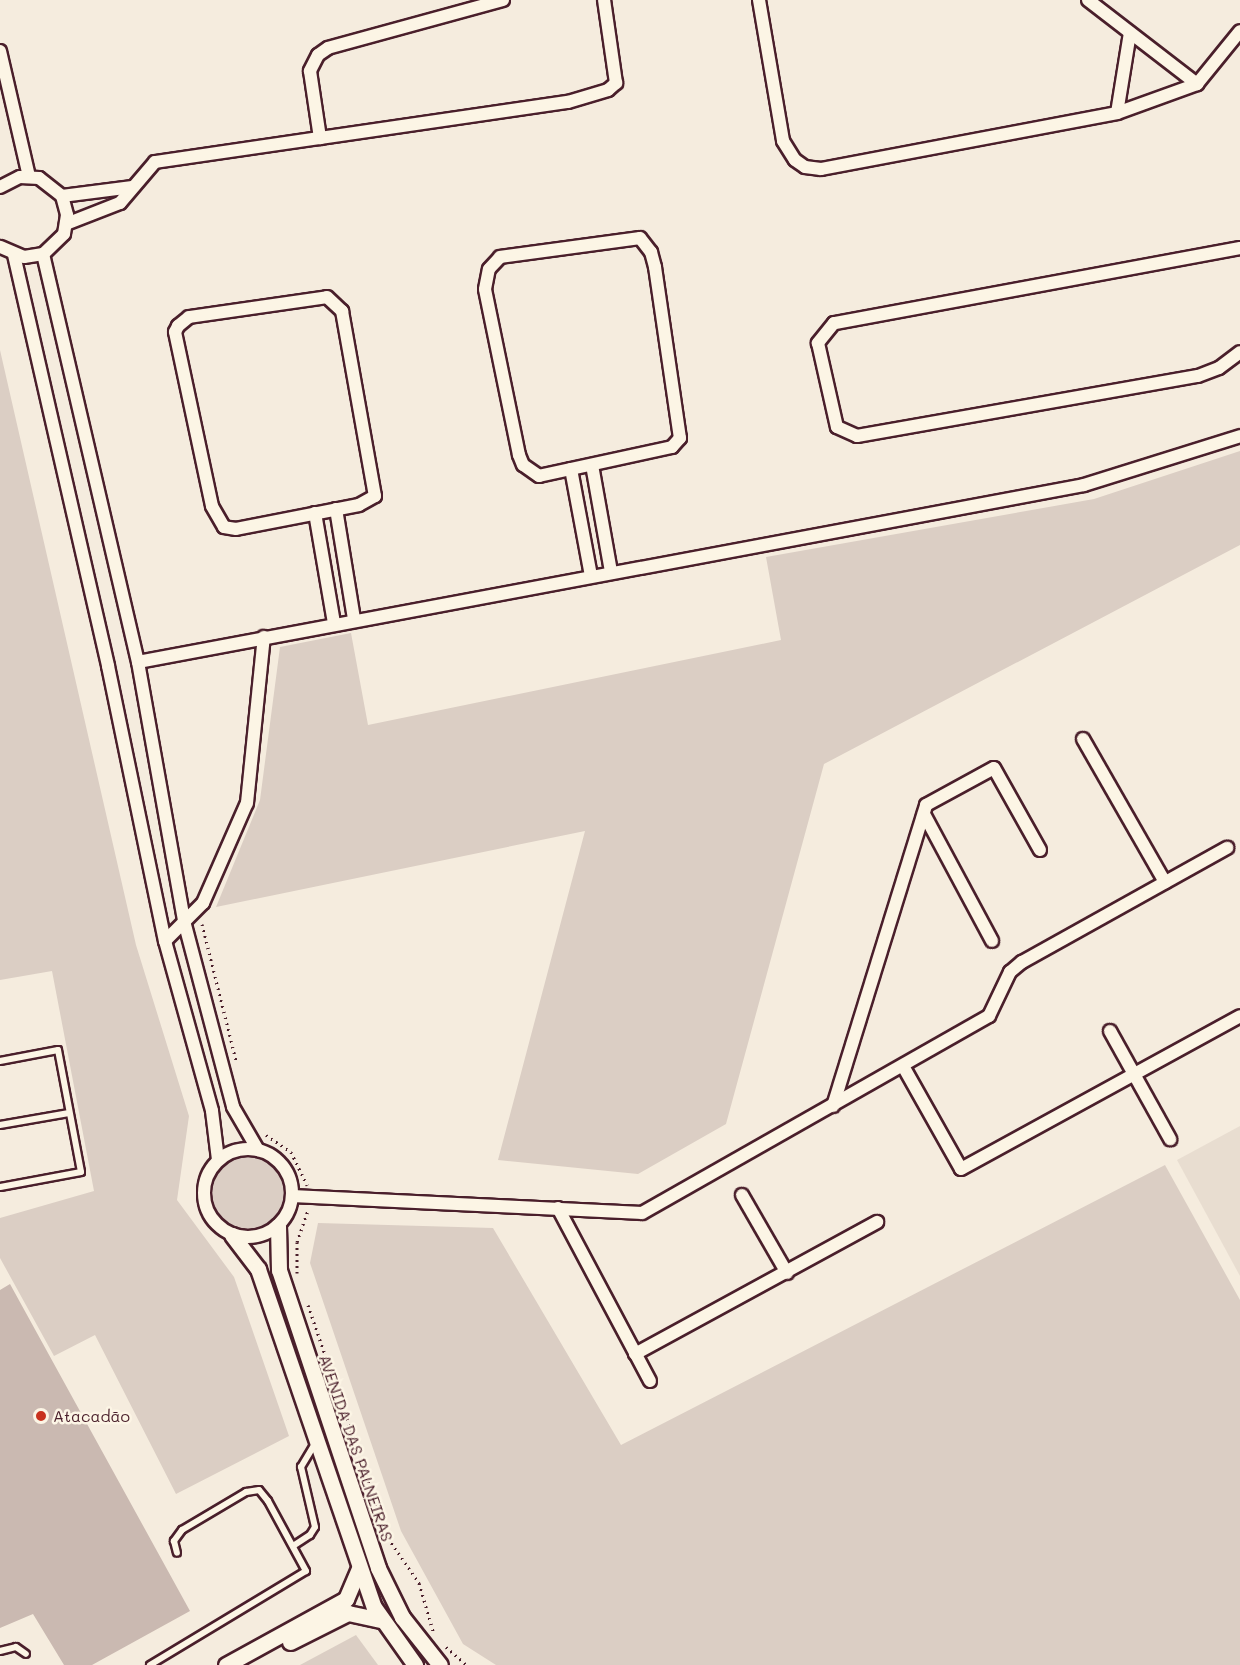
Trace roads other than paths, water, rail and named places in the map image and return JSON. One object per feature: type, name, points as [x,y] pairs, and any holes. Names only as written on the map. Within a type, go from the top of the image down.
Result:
[{"type":"street","points":[[321,138],[310,71],[318,55],[328,48],[503,0]]},
{"type":"street","points":[[66,224],[111,209],[149,166],[163,160],[568,102],[608,90],[616,83],[604,0]]},
{"type":"street","points":[[759,0],[783,141],[789,154],[805,167],[821,169],[1117,113],[1197,84],[1240,31]]},
{"type":"street","points":[[1088,0],[1197,84]]},
{"type":"street","points":[[1117,113],[1130,33]]},
{"type":"street","points":[[0,51],[29,177]]},
{"type":"street","points":[[0,187],[10,180],[29,177],[48,183],[62,196],[66,224],[58,242],[43,254],[14,255],[0,247]]},
{"type":"street","points":[[62,196],[132,187]]},
{"type":"street","points":[[640,238],[651,252],[655,267],[680,438],[672,447],[592,465],[540,476],[524,465],[519,455],[485,289],[489,269],[500,257],[640,238]]},
{"type":"street","points":[[1240,248],[834,323],[818,343],[837,427],[845,434],[857,436],[1198,376],[1219,368],[1240,352]]},
{"type":"street","points":[[43,254],[138,662],[184,921],[233,1107],[258,1150]]},
{"type":"street","points":[[14,255],[108,666],[165,941],[212,1111],[218,1160]]},
{"type":"street","points":[[327,297],[339,305],[376,486],[368,502],[336,509],[236,529],[219,523],[175,332],[183,319],[327,297]]},
{"type":"street","points":[[138,662],[354,619],[1084,485],[1240,436]]},
{"type":"street","points":[[592,465],[611,572]]},
{"type":"street","points":[[572,470],[591,576]]},
{"type":"street","points":[[336,509],[354,619]]},
{"type":"street","points":[[315,513],[334,623]]},
{"type":"street","points":[[165,941],[198,908],[247,803],[264,637]]},
{"type":"street","points":[[1083,739],[1165,882]]},
{"type":"street","points":[[833,1106],[926,805],[994,768],[1040,850]]},
{"type":"street","points":[[924,814],[993,941]]},
{"type":"street","points":[[293,1196],[642,1213],[989,1016],[1010,972],[1022,962],[1227,848]]},
{"type":"street","points":[[903,1066],[961,1169],[1240,1016]]},
{"type":"street","points":[[1110,1031],[1170,1139]]},
{"type":"street","points":[[232,1235],[256,1237],[278,1226],[293,1196],[288,1172],[280,1162],[258,1150],[244,1149],[218,1160],[205,1182],[204,1196],[212,1220],[232,1235],[258,1269],[359,1569],[381,1620],[415,1665]]},
{"type":"street","points":[[742,1195],[786,1273]]},
{"type":"street","points":[[558,1208],[650,1381]]},
{"type":"street","points":[[635,1354],[877,1222]]},
{"type":"street","name":"AVENIDA DAS PALNEIRAS","points":[[278,1226],[279,1270],[378,1568],[402,1617],[440,1665]]},
{"type":"street","points":[[226,1665],[346,1599],[359,1569]]},
{"type":"street","points":[[247,1665],[348,1613],[381,1620]]},
{"type":"lane","points":[[0,1061],[58,1050],[81,1172],[0,1187]]},
{"type":"lane","points":[[0,1125],[69,1113]]},
{"type":"lane","points":[[293,1546],[310,1535],[315,1527],[300,1467],[316,1442]]},
{"type":"lane","points":[[150,1665],[304,1575],[306,1568],[264,1494],[254,1490],[182,1530],[174,1541],[177,1553]]},
{"type":"lane","points":[[0,1651],[16,1647],[26,1654]]},
{"type":"place","name":"Atacadão","points":[[41,1416]]}]
